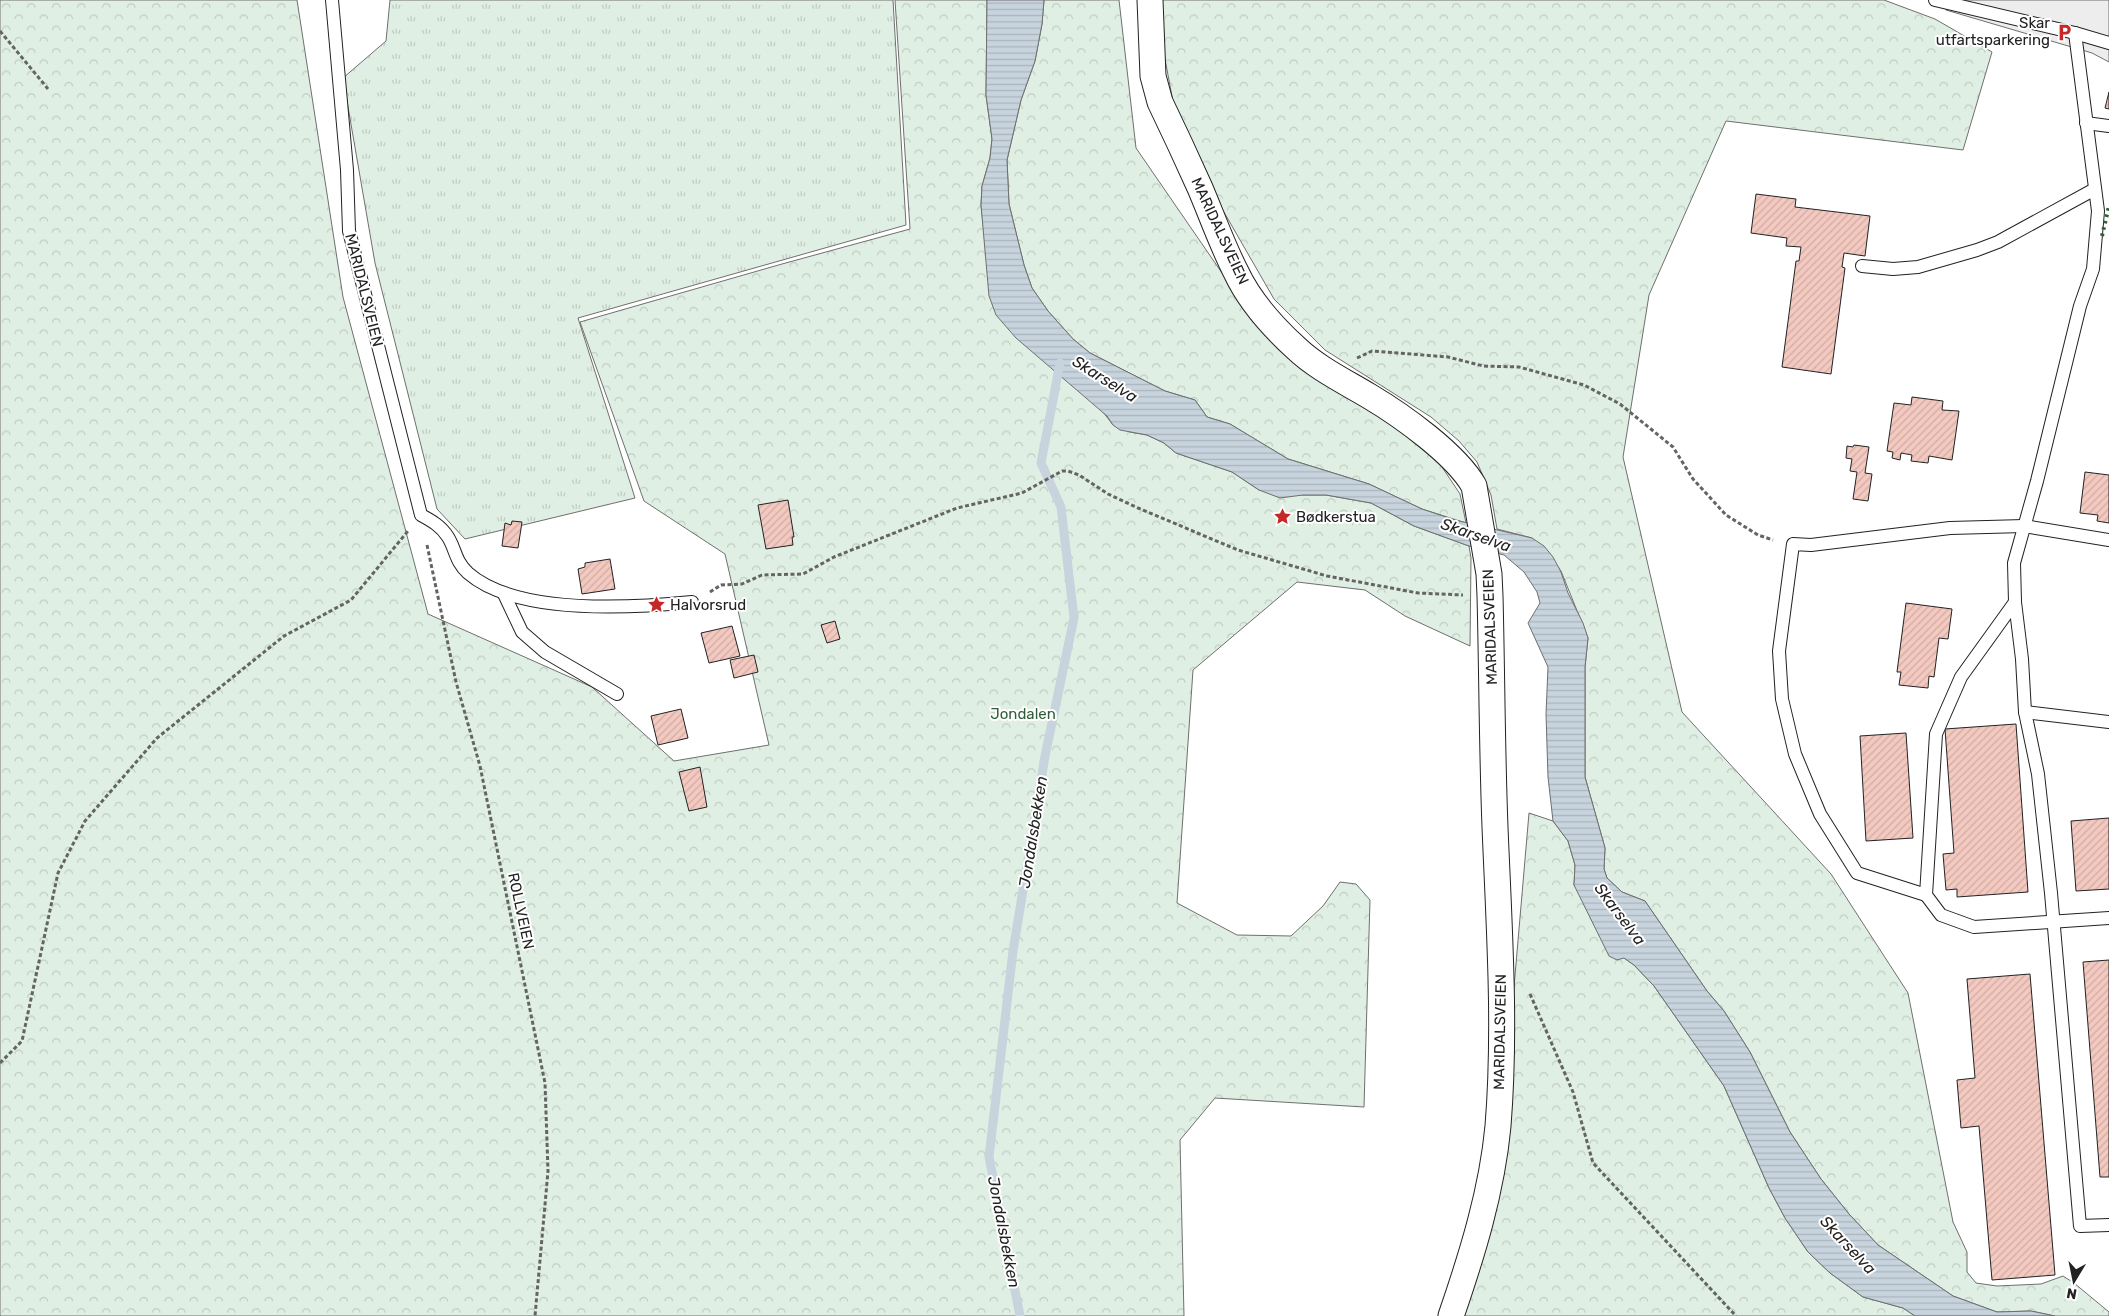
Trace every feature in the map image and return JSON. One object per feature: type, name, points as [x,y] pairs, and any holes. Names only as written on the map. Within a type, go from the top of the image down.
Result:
[{"type":"street","name":"MARIDALSVEIEN","points":[[1150,0],[1153,76],[1160,102],[1236,273],[1255,302],[1277,330],[1298,350],[1330,373],[1372,398],[1448,454],[1467,474],[1474,486],[1490,585],[1494,790],[1501,978],[1498,1127],[1482,1216],[1451,1316]]},
{"type":"lane","name":"MARIDALSVEIEN","points":[[332,0],[347,170],[349,231],[421,515]]},
{"type":"lane","points":[[1935,0],[1969,3],[2109,43]]},
{"type":"lane","points":[[2075,33],[2098,211],[2093,269],[2080,306],[2037,481],[2014,563],[2015,602],[2022,658],[2025,712],[2038,774],[2054,922],[2080,1226],[2109,1225]]},
{"type":"lane","points":[[2086,123],[2109,126]]},
{"type":"lane","points":[[1862,266],[1893,269],[1918,266],[1977,250],[1998,242],[2095,189]]},
{"type":"lane","points":[[421,515],[436,523],[449,537],[457,560],[469,574],[504,594],[542,602],[585,606],[656,606],[692,602]]},
{"type":"lane","points":[[2109,540],[2024,526],[1950,528],[1811,545],[1793,544],[1779,651],[1782,699],[1795,754],[1820,814],[1857,873],[1926,895],[1941,915],[1974,928],[2109,918]]},
{"type":"lane","points":[[504,594],[522,632],[545,652],[617,694]]},
{"type":"lane","points":[[1926,895],[1936,734],[1960,677],[2015,602]]},
{"type":"lane","points":[[2025,712],[2109,722]]},
{"type":"path","points":[[0,30],[48,88]]},
{"type":"path","points":[[1330,373],[1372,351],[1448,357],[1483,366],[1519,368],[1584,385],[1620,404],[1673,447],[1694,479],[1726,515],[1758,535],[1793,544]]},
{"type":"path","points":[[692,602],[721,585],[742,584],[762,576],[803,574],[834,557],[957,508],[1001,499],[1036,487],[1062,471],[1078,475],[1108,494],[1238,550],[1327,576],[1418,593],[1490,585]]},
{"type":"path","points":[[0,1063],[22,1041],[58,873],[85,821],[157,738],[284,636],[350,600],[421,515]]},
{"type":"path","name":"ROLLVEIEN","points":[[421,515],[433,581],[456,682],[480,766],[545,1083],[548,1171],[535,1316]]},
{"type":"path","points":[[1526,986],[1573,1092],[1593,1163],[1736,1316]]},
{"type":"green space","name":"Jondalen","points":[[0,0],[297,0],[343,297],[428,614],[592,687],[674,761],[769,745],[725,554],[644,501],[580,322],[910,229],[895,0],[987,0],[986,95],[992,139],[990,158],[982,186],[981,205],[987,260],[1113,425],[1130,432],[1147,435],[1164,443],[1176,453],[1232,472],[1259,490],[1303,495],[1326,495],[1371,503],[1414,526],[1469,546],[1471,558],[1470,646],[1405,616],[1365,590],[1297,582],[1193,670],[1177,903],[1237,935],[1291,936],[1323,906],[1340,882],[1356,884],[1370,900],[1364,1107],[1215,1098],[1180,1140],[1184,1316],[0,1316]]},
{"type":"green space","points":[[390,0],[893,0],[906,225],[578,318],[635,498],[465,539],[437,509],[375,263],[343,78],[386,41]]},
{"type":"green space","points":[[1044,0],[1119,0],[1136,148],[1253,318],[1395,421],[1440,464],[1460,494],[1466,523],[1422,509],[1369,484],[1288,459],[1230,424],[1207,417],[1195,400],[1165,391],[1090,353],[1073,339],[1048,311],[1032,288],[1024,265],[1009,204],[1007,160],[1021,100],[1035,61],[1042,24]]},
{"type":"green space","points":[[1154,0],[1884,0],[1935,19],[1992,52],[1963,150],[1726,121],[1649,295],[1623,457],[1682,712],[1831,874],[1908,993],[1953,1222],[1967,1252],[1967,1272],[1976,1283],[1997,1286],[2041,1284],[2063,1276],[2109,1312],[2109,1316],[2055,1316],[2031,1311],[1997,1312],[1953,1296],[1878,1245],[1849,1214],[1821,1179],[1790,1132],[1750,1052],[1724,1011],[1707,991],[1645,901],[1622,892],[1607,878],[1604,869],[1605,848],[1585,777],[1585,667],[1588,638],[1561,571],[1532,538],[1497,529],[1491,495],[1477,462],[1459,441],[1431,417],[1325,350],[1274,299],[1179,134]]},
{"type":"green space","points":[[1529,813],[1553,821],[1568,841],[1575,865],[1574,885],[1624,958],[1634,965],[1654,986],[1724,1086],[1769,1188],[1785,1218],[1808,1252],[1830,1273],[1863,1297],[1903,1308],[1915,1316],[1456,1316],[1501,1138]]},
{"type":"shaded area","name":"Skar utfartsparkering","points":[[1941,0],[2109,0],[2109,62],[2092,53],[1946,10]]},
{"type":"water","name":"Skarselva","points":[[987,0],[1044,0],[1042,24],[1035,61],[1021,100],[1007,160],[1009,204],[1024,265],[1032,288],[1048,311],[1073,339],[1090,353],[1165,391],[1195,400],[1207,417],[1230,424],[1288,459],[1369,484],[1422,509],[1455,520],[1532,538],[1544,546],[1553,557],[1561,572],[1588,638],[1585,667],[1585,777],[1605,848],[1604,869],[1607,878],[1622,892],[1645,901],[1707,991],[1724,1011],[1750,1052],[1790,1132],[1821,1179],[1849,1214],[1878,1245],[1953,1296],[1997,1312],[2031,1311],[2055,1316],[1915,1316],[1903,1308],[1863,1297],[1830,1273],[1808,1252],[1785,1218],[1769,1188],[1724,1086],[1654,986],[1634,965],[1624,958],[1617,960],[1609,956],[1574,885],[1575,865],[1568,841],[1553,821],[1548,777],[1546,714],[1548,667],[1528,623],[1540,603],[1537,592],[1524,572],[1504,555],[1469,546],[1414,526],[1371,503],[1326,495],[1280,498],[1259,490],[1232,472],[1176,453],[1164,443],[1147,435],[1120,430],[1113,425],[1107,416],[1016,338],[996,315],[989,296],[981,205],[982,186],[990,158],[992,139],[986,95]]},
{"type":"building","points":[[2109,92],[2109,109],[2105,108]]},
{"type":"building","points":[[1756,194],[1796,199],[1795,207],[1870,216],[1865,256],[1844,253],[1842,267],[1845,268],[1831,374],[1782,367],[1796,261],[1799,261],[1801,247],[1786,246],[1787,238],[1751,233]]},
{"type":"building","points":[[1912,397],[1943,401],[1942,410],[1959,411],[1952,460],[1929,456],[1928,463],[1911,461],[1912,455],[1901,453],[1900,460],[1892,458],[1893,452],[1887,451],[1894,403],[1911,405]]},
{"type":"building","points":[[1854,445],[1869,447],[1865,473],[1872,474],[1868,501],[1853,499],[1857,472],[1850,471],[1852,459],[1846,458],[1847,446],[1853,447]]},
{"type":"building","points":[[2085,472],[2109,475],[2109,523],[2097,521],[2098,515],[2080,513]]},
{"type":"building","points":[[788,500],[794,537],[792,537],[793,545],[766,549],[758,505]]},
{"type":"building","points":[[512,521],[522,522],[518,548],[502,546],[505,523],[511,525]]},
{"type":"building","points":[[610,559],[615,589],[582,594],[578,569],[585,567],[585,563]]},
{"type":"building","points":[[1906,603],[1952,609],[1948,639],[1939,638],[1934,677],[1929,676],[1928,688],[1899,685],[1901,672],[1897,672]]},
{"type":"building","points":[[835,621],[840,639],[827,643],[821,625]]},
{"type":"building","points":[[732,626],[740,656],[709,663],[701,633]]},
{"type":"building","points":[[754,655],[758,672],[734,678],[730,660]]},
{"type":"building","points":[[681,709],[688,738],[658,745],[651,716]]},
{"type":"building","points":[[2016,724],[2028,892],[1957,897],[1957,889],[1946,890],[1943,854],[1954,853],[1945,729]]},
{"type":"building","points":[[1906,733],[1913,838],[1866,841],[1860,736]]},
{"type":"building","points":[[700,767],[707,807],[689,811],[679,772]]},
{"type":"building","points":[[2109,818],[2109,889],[2076,891],[2071,821]]},
{"type":"building","points":[[2109,960],[2109,1177],[2100,1177],[2083,962]]},
{"type":"building","points":[[2030,974],[2055,1275],[1992,1280],[1979,1126],[1961,1128],[1957,1080],[1975,1078],[1967,979]]},
{"type":"waterway","name":"Jondalsbekken","points":[[1020,1316],[989,1157],[1013,951],[1045,756],[1074,618],[1061,507],[1041,463],[1060,363]]},
{"type":"hedge","points":[[2102,236],[2109,206]]},
{"type":"place","name":"Skar utfartsparkering","points":[[2064,32]]},
{"type":"place","name":"Bødkerstua","points":[[1282,517]]},
{"type":"place","name":"Halvorsrud","points":[[656,605]]}]
